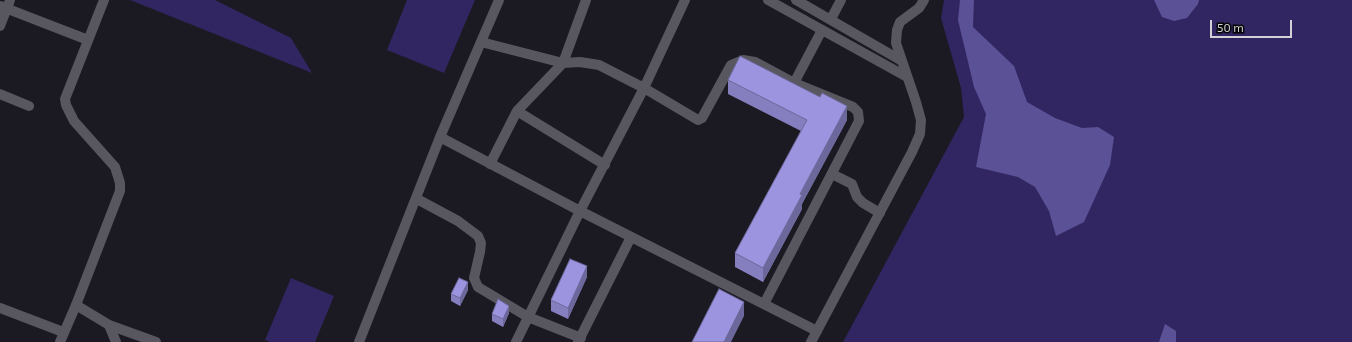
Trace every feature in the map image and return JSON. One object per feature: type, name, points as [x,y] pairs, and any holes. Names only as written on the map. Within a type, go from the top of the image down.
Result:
[{"type":"street","points":[[0,308],[61,337],[76,306],[120,192],[120,184],[115,168],[74,121],[66,105],[65,99],[104,0]]},
{"type":"street","points":[[359,342],[417,199],[440,137],[499,0]]},
{"type":"street","points":[[490,164],[517,111],[562,63],[586,0]]},
{"type":"street","points":[[516,342],[580,211],[644,88],[685,0]]},
{"type":"street","points":[[768,0],[907,77]]},
{"type":"street","points":[[796,0],[902,61]]},
{"type":"street","points":[[831,19],[841,0]]},
{"type":"street","points":[[811,342],[912,152],[920,134],[921,120],[896,43],[897,30],[900,22],[920,8],[924,0]]},
{"type":"street","points":[[0,26],[6,5],[88,40]]},
{"type":"street","points":[[794,83],[822,30]]},
{"type":"street","points":[[481,42],[562,63],[580,62],[599,65],[644,88],[698,120],[702,118],[731,65],[738,61],[749,60],[794,83],[854,107],[858,112],[859,121],[764,304]]},
{"type":"street","points":[[0,94],[29,106]]},
{"type":"street","points":[[517,111],[605,165]]},
{"type":"street","points":[[440,137],[580,211],[817,331]]},
{"type":"street","points":[[832,174],[852,184],[857,197],[863,203],[880,213]]},
{"type":"street","points":[[417,199],[458,221],[478,236],[481,243],[474,278],[478,287],[528,317],[580,340],[631,237]]},
{"type":"street","points":[[76,306],[109,325],[156,342]]},
{"type":"street","points":[[109,325],[116,342]]},
{"type":"shaded area","points":[[130,0],[215,0],[291,38],[312,73]]},
{"type":"shaded area","points":[[407,0],[475,0],[444,73],[387,50]]},
{"type":"shaded area","points":[[944,0],[1352,0],[1352,342],[843,342],[964,117],[961,88],[941,18]]},
{"type":"shaded area","points":[[960,0],[974,0],[973,27],[1014,66],[1027,102],[1055,118],[1082,128],[1098,127],[1114,137],[1110,165],[1084,222],[1056,236],[1049,211],[1035,187],[1018,177],[976,167],[986,114],[974,87],[958,20]]},
{"type":"shaded area","points":[[1154,0],[1199,0],[1198,4],[1187,18],[1174,21],[1162,17]]},
{"type":"shaded area","points":[[291,278],[334,296],[315,342],[270,342],[265,340]]},
{"type":"shaded area","points":[[1165,324],[1176,331],[1176,342],[1159,342]]},
{"type":"building","points":[[740,56],[820,97],[822,93],[847,106],[800,194],[802,195],[763,268],[735,253],[807,120],[728,80]]},
{"type":"building","points":[[570,259],[587,266],[568,308],[551,300]]},
{"type":"building","points":[[459,278],[468,282],[460,298],[451,294]]},
{"type":"building","points":[[719,289],[744,302],[724,342],[692,342]]},
{"type":"building","points":[[498,299],[509,306],[503,319],[492,314]]}]
